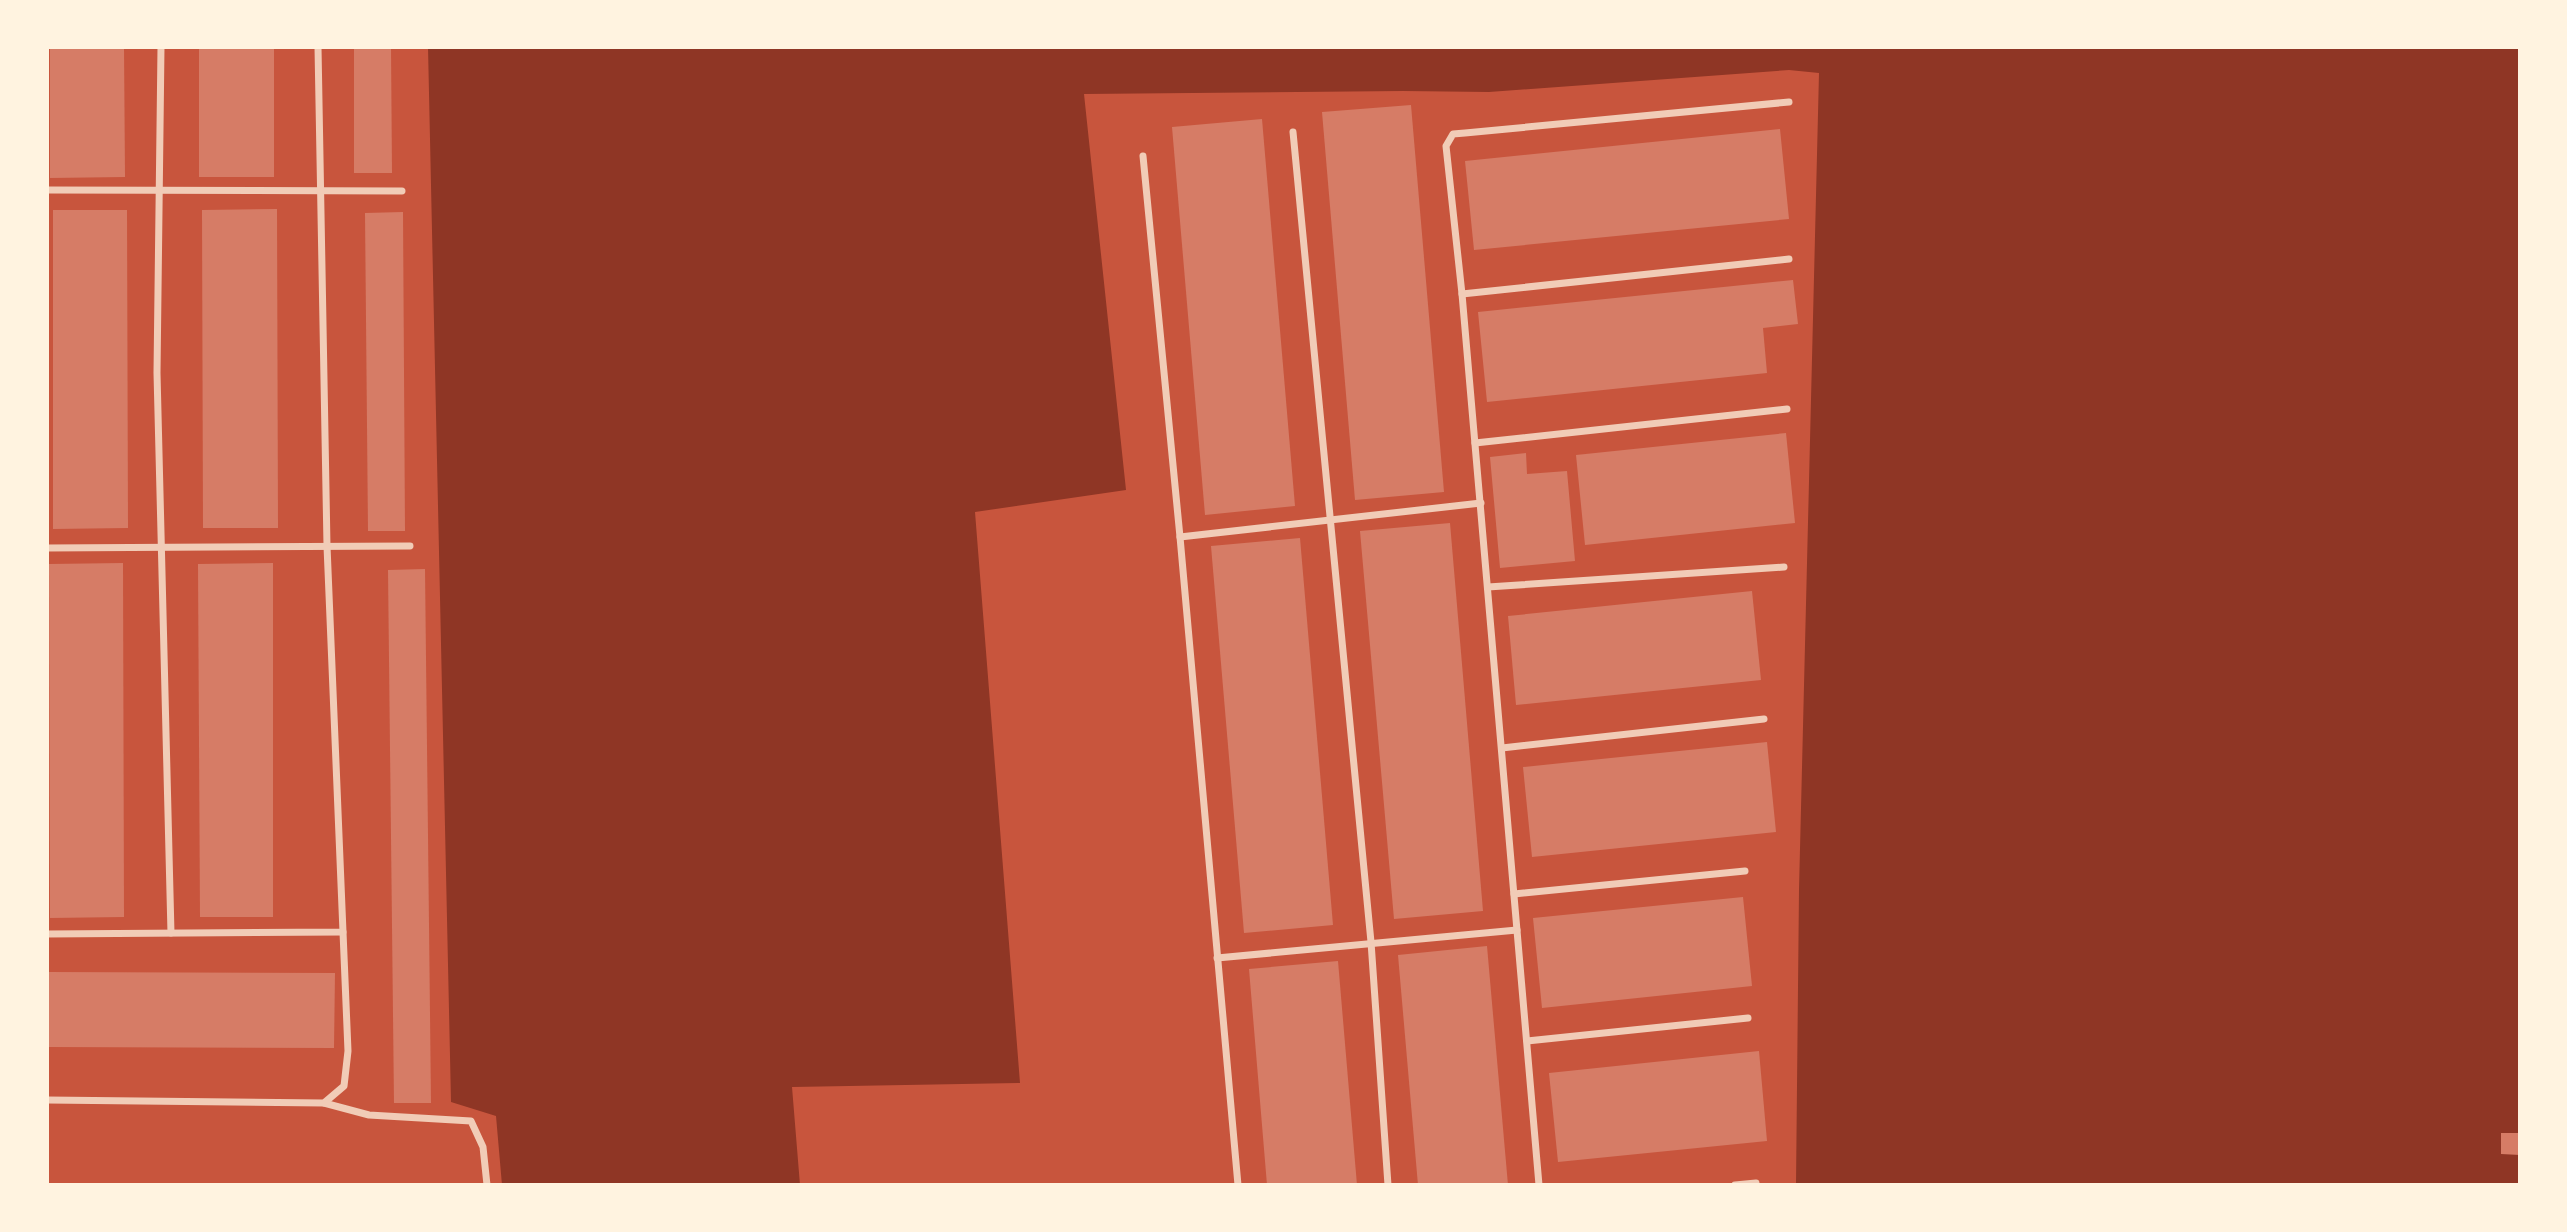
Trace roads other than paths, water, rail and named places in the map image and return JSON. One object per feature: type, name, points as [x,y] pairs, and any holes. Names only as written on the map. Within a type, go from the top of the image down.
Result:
[{"type":"street","points":[[161,47],[157,373],[171,933]]},
{"type":"street","points":[[318,47],[327,546],[348,1051],[344,1086],[324,1103]]},
{"type":"street","points":[[1539,1185],[1481,503],[1446,146],[1453,134],[1789,102]]},
{"type":"street","points":[[1293,132],[1371,942],[1388,1185]]},
{"type":"street","points":[[1143,156],[1181,537],[1238,1185]]},
{"type":"street","points":[[47,190],[402,191]]},
{"type":"street","points":[[1462,294],[1789,259]]},
{"type":"street","points":[[1475,443],[1787,409]]},
{"type":"street","points":[[1181,537],[1481,503]]},
{"type":"street","points":[[47,548],[410,546]]},
{"type":"street","points":[[1488,587],[1784,567]]},
{"type":"street","points":[[1502,748],[1764,719]]},
{"type":"street","points":[[1514,894],[1745,871]]},
{"type":"street","points":[[1217,958],[1517,930]]},
{"type":"street","points":[[47,934],[343,932]]},
{"type":"street","points":[[1527,1041],[1748,1018]]},
{"type":"street","points":[[47,1100],[324,1103],[369,1115],[471,1121],[483,1147],[487,1185]]},
{"type":"street","points":[[1735,1185],[1756,1183]]}]
